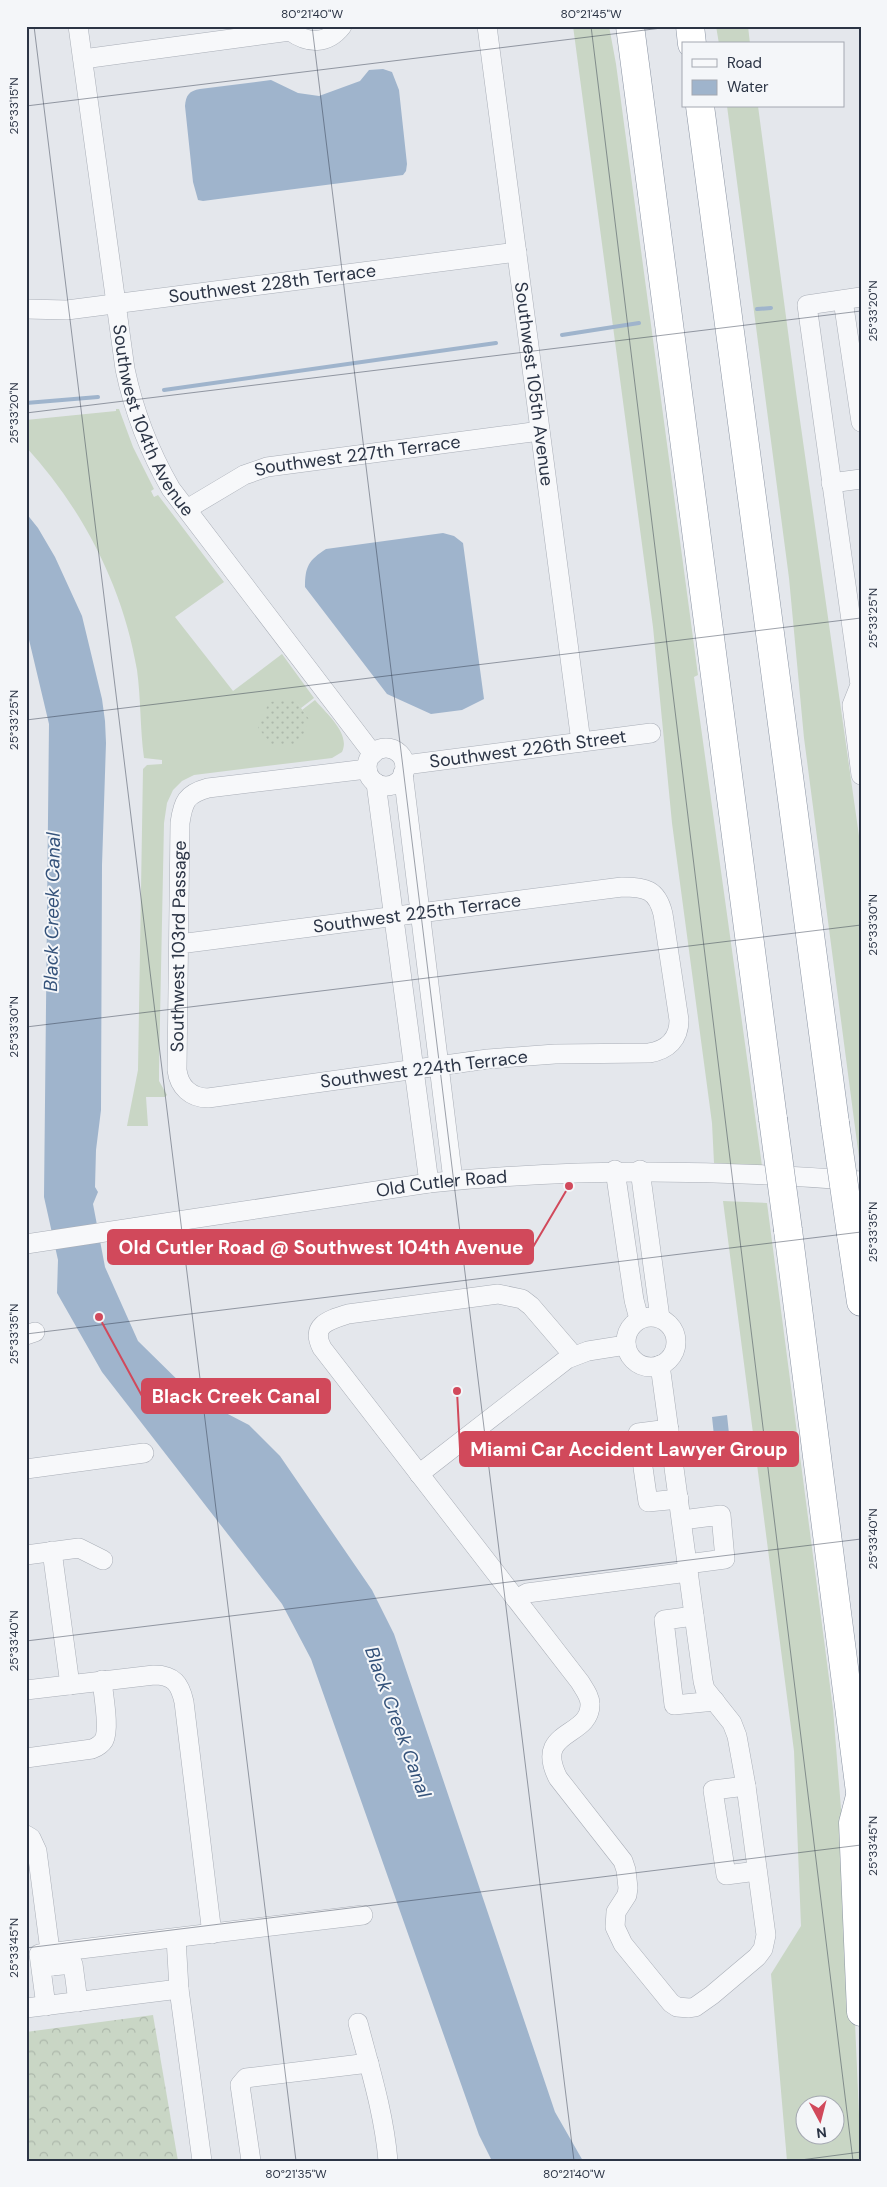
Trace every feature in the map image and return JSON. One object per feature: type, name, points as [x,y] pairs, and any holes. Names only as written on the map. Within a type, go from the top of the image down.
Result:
[{"type":"highway","points":[[630,26],[861,1800]]},
{"type":"highway","points":[[690,26],[692,42]]},
{"type":"highway","points":[[700,108],[861,1302]]},
{"type":"highway","points":[[860,1796],[853,1823],[861,2012]]},
{"type":"street","name":"Southwest 104th Avenue","points":[[78,26],[125,369],[133,404],[156,463],[171,489],[372,768]]},
{"type":"street","points":[[83,59],[238,32],[291,29],[304,40],[318,41],[332,36],[342,26]]},
{"type":"street","name":"Southwest 105th Avenue","points":[[487,26],[581,742]]},
{"type":"street","name":"Southwest 228th Terrace","points":[[26,309],[50,311],[117,304],[517,252]]},
{"type":"street","points":[[861,422],[852,298],[807,305],[831,483],[857,641],[860,685],[852,705],[861,775]]},
{"type":"street","name":"Southwest 227th Terrace","points":[[187,509],[244,475],[267,467],[540,431]]},
{"type":"street","points":[[831,483],[861,479]]},
{"type":"street","name":"Southwest 226th Street","points":[[404,769],[651,733]]},
{"type":"street","points":[[430,1183],[372,768],[380,749],[393,749],[402,757],[453,1180]]},
{"type":"street","points":[[372,768],[386,786],[397,782],[404,769]]},
{"type":"street","name":"Southwest 103rd Passage","points":[[184,1088],[179,1081],[177,1070],[180,823],[185,801],[193,793],[208,788],[372,768]]},
{"type":"street","name":"Southwest 225th Terrace","points":[[179,944],[393,918],[622,887],[643,887],[653,894],[660,903],[664,914],[679,1020],[675,1038],[667,1047]]},
{"type":"street","name":"Southwest 224th Terrace","points":[[184,1088],[194,1096],[208,1098],[438,1064],[555,1054],[649,1053],[667,1047]]},
{"type":"street","points":[[615,1170],[634,1300],[639,1319]]},
{"type":"street","points":[[640,1170],[660,1318]]},
{"type":"street","name":"Old Cutler Road","points":[[33,1243],[430,1183],[525,1174],[640,1170],[808,1176],[861,1181]]},
{"type":"street","points":[[625,1241],[648,1238]]},
{"type":"street","points":[[573,1355],[531,1306],[522,1299],[511,1295],[488,1294],[348,1314],[325,1322],[319,1328],[318,1334],[322,1348],[580,1682],[590,1704],[586,1718],[554,1744],[551,1752],[553,1769],[623,1861],[628,1888],[627,1895],[616,1912],[615,1927],[624,1944],[658,1990],[677,2007],[683,2009],[695,2007],[745,1969],[763,1948],[766,1935],[746,1786],[737,1736],[732,1723],[703,1681],[660,1365]]},
{"type":"street","points":[[646,1317],[660,1318],[673,1329],[676,1337],[673,1354],[660,1365],[653,1367],[638,1363],[632,1359],[626,1345],[628,1330],[639,1319],[646,1317]]},
{"type":"street","points":[[419,1474],[573,1355],[588,1350],[626,1345]]},
{"type":"street","points":[[669,1429],[638,1433],[648,1502],[678,1499]]},
{"type":"street","points":[[26,1469],[144,1453]]},
{"type":"street","points":[[516,1599],[527,1593],[687,1568],[725,1559],[721,1515],[682,1520]]},
{"type":"street","points":[[26,1555],[79,1548],[104,1560]]},
{"type":"street","points":[[52,1551],[70,1685]]},
{"type":"street","points":[[694,1616],[664,1620],[674,1705],[715,1700]]},
{"type":"street","points":[[26,1690],[102,1680],[164,1675],[173,1678],[178,1683],[184,1702],[212,1934]]},
{"type":"street","points":[[26,1758],[92,1749],[100,1746],[104,1741],[106,1728],[102,1680]]},
{"type":"street","points":[[746,1786],[713,1790],[726,1875],[757,1871]]},
{"type":"street","points":[[26,1835],[31,1838],[37,1851],[47,1958],[36,2006],[175,1989]]},
{"type":"street","points":[[47,1958],[171,1939],[363,1915]]},
{"type":"street","points":[[171,1939],[175,1989],[202,2161]]},
{"type":"street","points":[[47,1958],[73,1964],[78,2002]]},
{"type":"street","points":[[358,2023],[385,2133],[388,2161]]},
{"type":"street","points":[[251,2161],[240,2085],[246,2078],[369,2063]]},
{"type":"green space","points":[[573,26],[609,26],[616,64],[698,675],[694,677],[762,1166],[714,1163],[712,1123],[672,823],[653,627]]},
{"type":"green space","points":[[716,26],[748,26],[750,42],[719,42]]},
{"type":"green space","points":[[727,108],[758,108],[796,392],[861,850],[861,1173],[804,738],[789,578]]},
{"type":"green space","points":[[116,409],[119,409],[133,447],[154,489],[151,491],[154,497],[158,495],[224,582],[175,617],[233,691],[282,654],[314,698],[301,708],[294,699],[302,710],[315,700],[336,724],[343,738],[344,745],[342,752],[332,758],[194,775],[182,781],[173,790],[167,803],[164,823],[159,1069],[159,1081],[167,1095],[165,1097],[146,1097],[148,1126],[127,1126],[138,1070],[143,769],[147,765],[162,764],[162,760],[144,758],[137,670],[131,639],[111,579],[98,551],[65,496],[26,447],[26,420],[116,411]]},
{"type":"green space","points":[[294,699],[309,719],[300,744],[273,746],[258,728],[269,702]]},
{"type":"green space","points":[[723,1201],[767,1203],[833,1709],[843,1834],[850,2006],[852,2022],[855,2022],[861,2161],[787,2161],[771,1974],[801,1926],[794,1751]]},
{"type":"green space","points":[[153,2015],[178,2161],[26,2161],[26,2032]]},
{"type":"water","points":[[383,69],[392,72],[399,90],[407,164],[403,175],[203,201],[198,200],[193,182],[185,106],[187,96],[191,92],[200,89],[271,80],[298,93],[319,96],[360,81],[369,70]]},
{"type":"water","name":"Black Creek Canal","points":[[26,513],[38,528],[55,557],[82,616],[102,699],[105,721],[102,865],[101,1110],[96,1150],[95,1187],[98,1192],[93,1204],[105,1267],[138,1341],[195,1397],[249,1425],[280,1456],[372,1590],[394,1634],[555,2112],[583,2161],[492,2161],[479,2135],[311,1659],[282,1604],[102,1372],[57,1293],[58,1260],[44,1197],[49,724],[26,627]]},
{"type":"water","points":[[443,533],[454,536],[463,543],[484,699],[462,710],[431,714],[387,694],[305,587],[305,580],[309,564],[326,549]]},
{"type":"water","points":[[727,1415],[730,1443],[715,1445],[712,1417]]},
{"type":"waterway","points":[[757,309],[771,308]]},
{"type":"waterway","points":[[562,335],[639,323]]},
{"type":"waterway","points":[[164,390],[496,343]]},
{"type":"waterway","points":[[26,403],[98,397]]},
{"type":"place","name":"Old Cutler Road @ Southwest 104th Avenue","points":[[569,1186]]},
{"type":"place","name":"Black Creek Canal","points":[[99,1317]]},
{"type":"place","name":"Miami Car Accident Lawyer Group","points":[[457,1391]]}]
